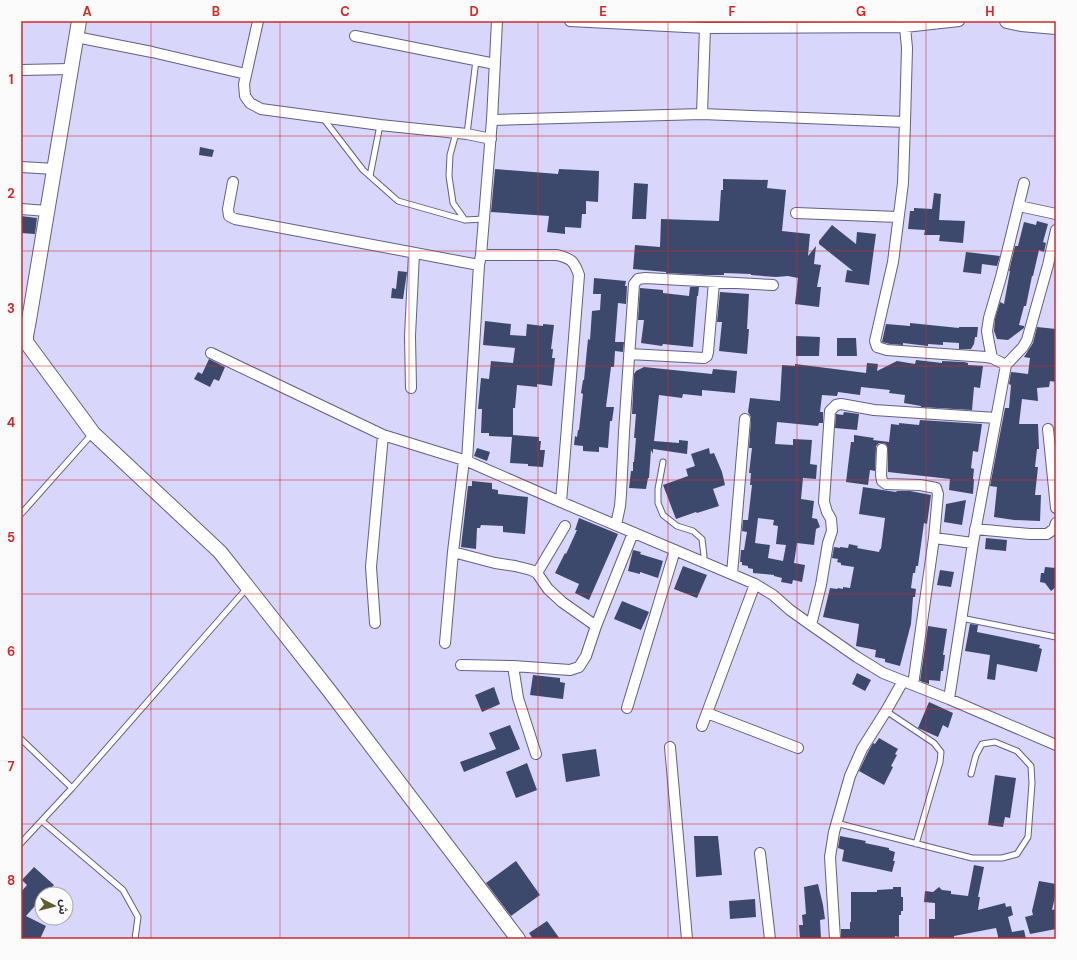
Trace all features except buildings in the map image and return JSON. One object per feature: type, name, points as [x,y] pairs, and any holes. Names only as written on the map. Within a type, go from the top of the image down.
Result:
[{"type":"street","points":[[79,21],[70,69],[55,169],[25,320],[23,339],[93,433],[220,552],[328,689],[518,939]]},
{"type":"street","points":[[258,21],[244,84],[245,96],[250,103],[261,109],[323,118],[462,134],[491,139]]},
{"type":"street","points":[[445,643],[453,552],[466,460],[480,260],[491,139],[497,21]]},
{"type":"street","points":[[570,21],[705,28],[905,27],[959,21]]},
{"type":"street","points":[[1007,21],[1021,24],[1056,27]]},
{"type":"street","points":[[905,27],[907,48],[903,183],[893,262],[875,342],[877,347],[887,350],[992,358],[1006,365]]},
{"type":"street","points":[[702,114],[705,28]]},
{"type":"street","points":[[355,36],[495,64]]},
{"type":"street","points":[[76,37],[152,52],[246,74]]},
{"type":"street","points":[[21,70],[70,69]]},
{"type":"street","points":[[492,120],[702,114],[906,122]]},
{"type":"street","points":[[21,167],[55,169]]},
{"type":"street","points":[[233,182],[228,209],[229,216],[235,218],[414,253],[480,260],[557,255],[567,258],[574,263],[578,276],[561,502]]},
{"type":"street","points":[[992,358],[988,343],[987,331],[989,318],[1001,277],[1024,183]]},
{"type":"street","points":[[1019,206],[1056,214]]},
{"type":"street","points":[[21,208],[47,211]]},
{"type":"street","points":[[796,213],[898,217]]},
{"type":"street","points":[[949,699],[975,529],[1006,365],[1023,347],[1027,340],[1046,273],[1056,230]]},
{"type":"street","points":[[411,388],[410,336],[414,253]]},
{"type":"street","points":[[616,525],[622,494],[624,432],[634,284],[638,279],[645,278],[773,285]]},
{"type":"street","points":[[629,354],[704,358],[707,356],[714,282]]},
{"type":"street","points":[[211,352],[383,435],[466,460],[633,533],[755,584],[773,595],[790,610],[811,625],[882,673],[949,699],[1056,745]]},
{"type":"street","points":[[811,625],[822,585],[828,543],[832,531],[831,519],[824,502],[830,411],[836,405],[841,404],[874,410],[996,418]]},
{"type":"street","points":[[732,574],[745,419]]},
{"type":"street","points":[[1048,429],[1056,508]]},
{"type":"street","points":[[375,623],[371,566],[383,435]]},
{"type":"street","points":[[882,449],[882,481],[886,484],[920,485],[936,488],[938,494],[934,538],[913,685]]},
{"type":"street","points":[[975,529],[1046,534],[1054,529],[1056,523]]},
{"type":"street","points":[[537,573],[565,526]]},
{"type":"street","points":[[461,665],[513,666],[570,670],[579,667],[586,656],[596,626],[633,533]]},
{"type":"street","points":[[934,538],[973,543]]},
{"type":"street","points":[[627,708],[675,550]]},
{"type":"street","points":[[453,552],[495,563],[515,566],[537,573],[548,589],[562,602],[596,626]]},
{"type":"street","points":[[702,726],[755,584]]},
{"type":"street","points":[[513,666],[518,698],[536,754]]},
{"type":"street","points":[[835,939],[830,857],[836,823],[850,776],[862,749],[903,681]]},
{"type":"street","points":[[707,713],[798,748]]},
{"type":"street","points":[[670,747],[687,939]]},
{"type":"street","points":[[760,853],[770,939]]},
{"type":"lane","points":[[465,220],[453,203],[449,176],[450,155],[462,134],[476,60]]},
{"type":"lane","points":[[323,118],[363,170],[398,201],[465,220],[484,219]]},
{"type":"lane","points":[[370,176],[380,125]]},
{"type":"lane","points":[[21,514],[93,433]]},
{"type":"lane","points":[[663,462],[658,489],[658,502],[663,515],[677,526],[693,531],[702,539],[704,556],[703,562]]},
{"type":"lane","points":[[21,843],[72,788],[248,587]]},
{"type":"lane","points":[[961,618],[1056,637]]},
{"type":"lane","points":[[886,711],[934,743],[941,752],[940,762],[916,844]]},
{"type":"lane","points":[[21,739],[72,788]]},
{"type":"lane","points":[[836,823],[972,858],[1002,858],[1017,854],[1028,838],[1032,766],[1017,751],[995,742],[982,744],[976,755],[971,774]]},
{"type":"lane","points":[[42,821],[123,890],[138,917],[136,939]]}]
